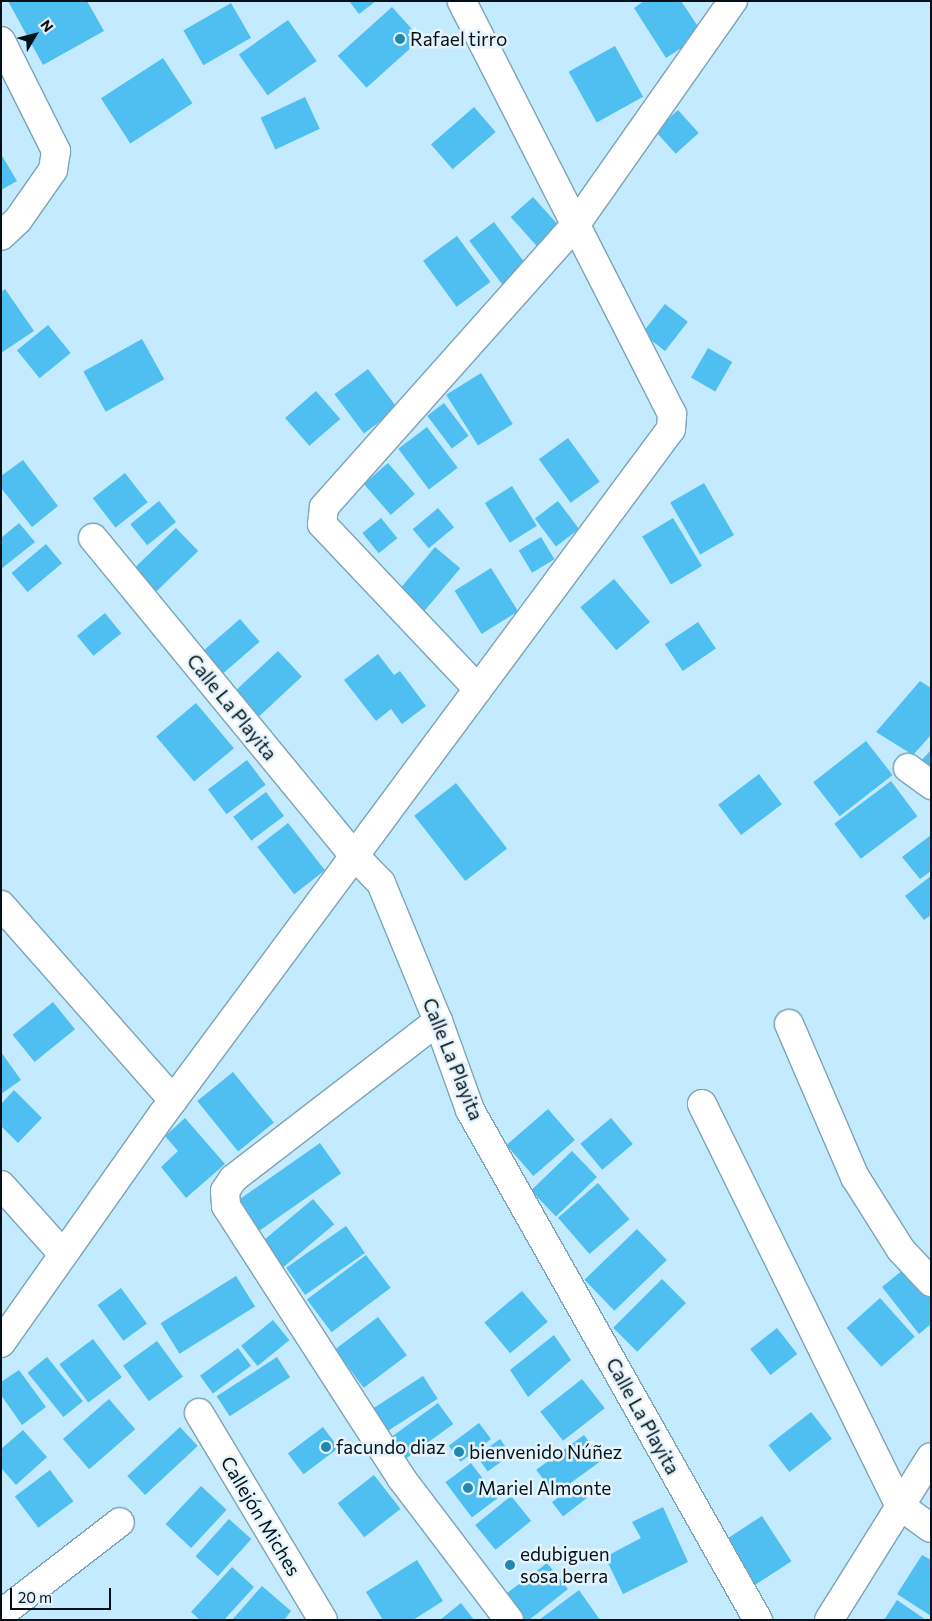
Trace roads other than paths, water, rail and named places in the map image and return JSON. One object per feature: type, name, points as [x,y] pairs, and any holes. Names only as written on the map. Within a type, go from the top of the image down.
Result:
[{"type":"street","points":[[1,1343],[173,1100],[353,854],[671,429],[673,422],[576,224],[462,1]]},
{"type":"street","points":[[478,689],[322,524],[321,514],[324,507],[576,224],[733,1]]},
{"type":"street","points":[[1,41],[56,151],[53,170],[18,220],[1,236]]},
{"type":"street","name":"Calle La Playita","points":[[93,538],[353,854],[381,883],[438,1021],[470,1110],[758,1620]]},
{"type":"street","points":[[908,768],[931,785]]},
{"type":"street","points":[[1,905],[173,1100]]},
{"type":"street","points":[[438,1021],[232,1179],[225,1191],[226,1206],[402,1478],[509,1620]]},
{"type":"street","points":[[789,1024],[855,1176],[901,1250],[931,1282]]},
{"type":"street","points":[[702,1104],[899,1504],[931,1528]]},
{"type":"street","points":[[1,1185],[63,1254]]},
{"type":"street","name":"Callejón Miches","points":[[200,1413],[323,1620]]},
{"type":"street","points":[[829,1620],[899,1504],[931,1457]]},
{"type":"street","points":[[1,1614],[120,1522]]},
{"type":"place","name":"Rafael tirro","points":[[400,39]]},
{"type":"place","name":"facundo diaz","points":[[326,1447]]},
{"type":"place","name":"bienvenido Núñez","points":[[459,1452]]},
{"type":"place","name":"Mariel Almonte","points":[[468,1488]]},
{"type":"place","name":"edubiguen sosa berra","points":[[510,1565]]}]
